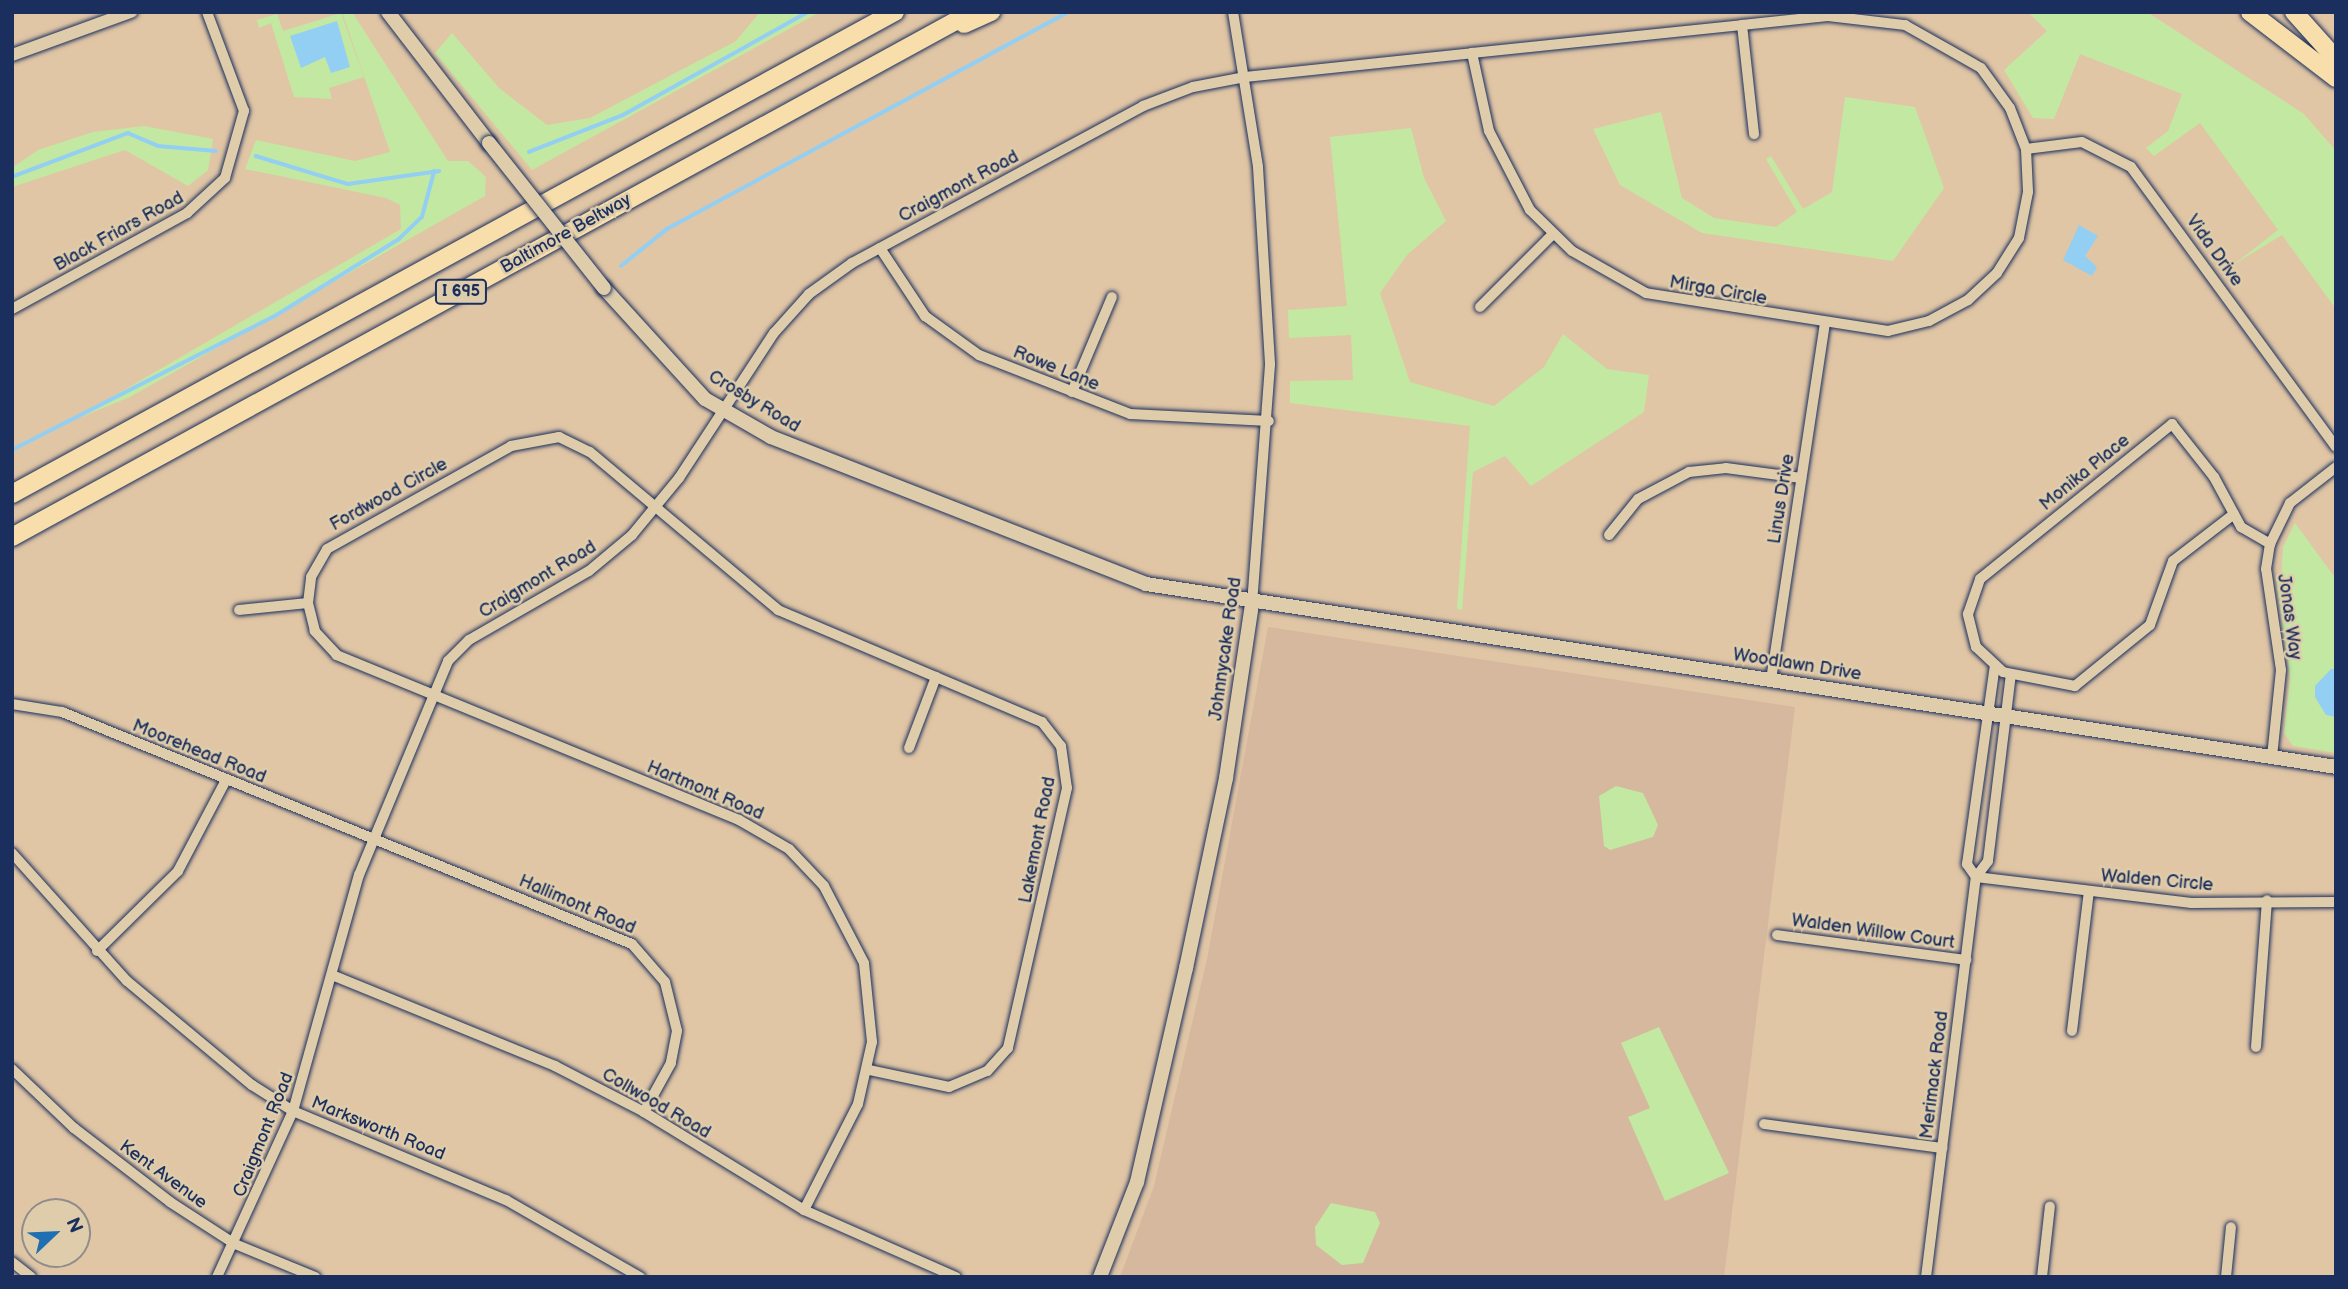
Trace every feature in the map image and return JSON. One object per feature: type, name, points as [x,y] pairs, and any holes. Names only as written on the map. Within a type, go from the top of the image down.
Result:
[{"type":"highway","name":"Baltimore Beltway","points":[[12,494],[895,12]]},
{"type":"highway","name":"Baltimore Beltway","points":[[12,537],[972,12]]},
{"type":"highway","points":[[909,46],[991,12]]},
{"type":"highway","points":[[2250,12],[2336,78]]},
{"type":"highway","points":[[2294,12],[2336,59]]},
{"type":"main road","name":"Crosby Road","points":[[388,12],[604,288],[666,361],[724,410],[828,463],[1092,569],[1252,603]]},
{"type":"main road","name":"Woodlawn Drive","points":[[1252,603],[2336,767]]},
{"type":"main road","name":"Johnnycake Road","points":[[1100,1277],[1126,1221],[1177,1007],[1226,778],[1252,603]]},
{"type":"street","points":[[12,55],[131,12]]},
{"type":"street","name":"Black Friars Road","points":[[12,309],[187,213],[225,178],[244,111],[206,12]]},
{"type":"street","name":"Johnnycake Road","points":[[1233,12],[1245,77],[1264,224],[1269,421],[1252,603]]},
{"type":"street","name":"Craigmont Road","points":[[217,1277],[235,1244],[293,1111],[373,838],[430,695],[447,661],[469,640],[589,571],[655,510],[792,312],[830,277],[880,248],[1143,106],[1245,77],[1852,16],[1932,35],[1997,87],[2026,149],[2025,215],[2009,257],[1984,288],[1929,321]]},
{"type":"street","points":[[1742,25],[1754,134]]},
{"type":"street","name":"Mirga Circle","points":[[1472,53],[1498,156],[1553,234],[1594,266],[1646,293],[1825,324],[1888,331],[1929,321]]},
{"type":"street","name":"Vida Drive","points":[[2026,149],[2082,142],[2131,167],[2336,447]]},
{"type":"street","points":[[1480,307],[1553,234]]},
{"type":"street","name":"Rowe Lane","points":[[880,248],[910,299],[943,332],[1072,393],[1148,416],[1269,421]]},
{"type":"street","points":[[1072,393],[1112,297]]},
{"type":"street","name":"Linus Drive","points":[[1770,680],[1825,324]]},
{"type":"street","name":"Monika Place","points":[[2003,671],[1976,647],[1970,629],[1970,602],[1980,579],[2172,424],[2247,534],[2270,544]]},
{"type":"street","name":"Fordwood Circle","points":[[308,603],[318,562],[342,537],[526,440],[575,442],[655,510]]},
{"type":"street","name":"Jonas Way","points":[[2272,757],[2281,679],[2266,569],[2270,544],[2290,503],[2336,467]]},
{"type":"street","points":[[1609,535],[1638,499],[1689,472],[1726,468],[1801,478]]},
{"type":"street","name":"Lakemont Road","points":[[655,510],[778,610],[1042,722],[1061,746],[1067,788],[1014,1030],[999,1061],[949,1087],[869,1070]]},
{"type":"street","points":[[2003,671],[2075,686],[2150,625],[2173,561],[2234,514]]},
{"type":"street","points":[[239,610],[308,603],[315,631],[337,655],[430,695]]},
{"type":"street","name":"Merimack Road","points":[[1976,877],[1967,864],[1988,714],[2003,671]]},
{"type":"street","name":"Merimack Road","points":[[1926,1277],[1976,877],[1987,861],[2006,716],[2003,671]]},
{"type":"street","points":[[909,748],[936,677]]},
{"type":"street","name":"Hartmont Road","points":[[430,695],[739,820],[789,849],[839,908],[863,963],[872,1016],[869,1070],[804,1210]]},
{"type":"street","name":"Moorehead Road","points":[[12,704],[62,712],[373,838]]},
{"type":"street","points":[[97,951],[177,871],[226,780]]},
{"type":"street","name":"Hallimont Road","points":[[373,838],[614,934],[645,954],[665,982],[677,1031],[671,1063],[644,1112]]},
{"type":"street","name":"Marksworth Road","points":[[12,853],[97,951],[182,1031],[293,1111],[506,1200],[640,1277]]},
{"type":"street","name":"Walden Circle","points":[[1976,877],[2191,903],[2267,900],[2336,902]]},
{"type":"street","points":[[2072,1031],[2089,891]]},
{"type":"street","points":[[2256,1047],[2267,900]]},
{"type":"street","name":"Walden Willow Court","points":[[1777,935],[1966,960]]},
{"type":"street","name":"Collwood Road","points":[[332,975],[512,1047],[644,1112],[804,1210],[956,1277]]},
{"type":"street","name":"Kent Avenue","points":[[12,1069],[121,1166],[235,1244],[315,1277]]},
{"type":"street","points":[[1763,1124],[1942,1148]]},
{"type":"street","points":[[2042,1277],[2050,1206]]},
{"type":"street","points":[[2226,1277],[2231,1227]]},
{"type":"street","points":[[12,1262],[31,1277]]},
{"type":"shaded area","points":[[1268,627],[1795,707],[1724,1277],[1120,1277],[1154,1186],[1207,959]]},
{"type":"green space","points":[[342,12],[352,12],[448,161],[468,161],[486,177],[485,196],[130,397],[69,422],[401,229],[400,205],[386,198],[245,169],[256,140],[355,161],[390,152]]},
{"type":"green space","points":[[760,12],[820,12],[532,170],[435,53],[452,33],[499,88],[547,125],[590,118],[736,41]]},
{"type":"green space","points":[[2028,12],[2147,12],[2304,114],[2336,151],[2336,309],[2282,235],[2233,265],[2278,230],[2200,123],[2154,156],[2146,148],[2168,131],[2182,94],[2080,54],[2054,119],[2033,118],[2004,70],[2047,31]]},
{"type":"green space","points":[[341,13],[364,77],[329,88],[332,99],[294,97],[271,23],[259,28],[257,20],[277,14],[283,31]]},
{"type":"green space","points":[[1845,97],[1915,107],[1944,188],[1893,261],[1702,233],[1620,185],[1593,129],[1661,112],[1682,198],[1714,218],[1776,227],[1797,212],[1766,159],[1771,156],[1803,209],[1832,192]]},
{"type":"green space","points":[[144,126],[213,139],[208,170],[188,186],[125,150],[12,187],[12,168],[38,150],[93,132]]},
{"type":"green space","points":[[1411,128],[1424,178],[1446,221],[1407,255],[1380,293],[1410,382],[1494,406],[1544,367],[1563,334],[1607,369],[1649,375],[1644,412],[1531,486],[1505,456],[1473,472],[1462,610],[1457,609],[1470,426],[1290,403],[1290,381],[1353,380],[1351,335],[1289,338],[1288,310],[1347,306],[1330,137]]},
{"type":"green space","points":[[2295,523],[2336,579],[2336,753],[2293,746],[2284,733],[2290,679],[2276,580],[2281,583],[2283,547]]},
{"type":"green space","points":[[1616,786],[1643,793],[1658,825],[1653,837],[1610,850],[1604,846],[1599,796]]},
{"type":"green space","points":[[1659,1027],[1729,1173],[1665,1201],[1628,1117],[1650,1108],[1621,1043]]},
{"type":"green space","points":[[1331,1203],[1375,1212],[1380,1223],[1363,1263],[1342,1265],[1316,1245],[1315,1227]]},
{"type":"water","points":[[337,21],[350,67],[331,73],[325,57],[301,68],[290,36]]},
{"type":"water","points":[[2079,225],[2098,236],[2085,256],[2097,267],[2092,276],[2063,260]]},
{"type":"water","points":[[2331,669],[2336,669],[2336,717],[2326,715],[2315,697],[2315,686]]},
{"type":"waterway","points":[[529,152],[623,115],[808,12]]},
{"type":"waterway","points":[[621,266],[667,229],[1069,12]]},
{"type":"waterway","points":[[12,177],[128,133],[158,146],[216,151]]},
{"type":"waterway","points":[[256,156],[348,184],[439,171]]},
{"type":"waterway","points":[[12,450],[275,316],[399,239],[422,217],[434,172]]}]
